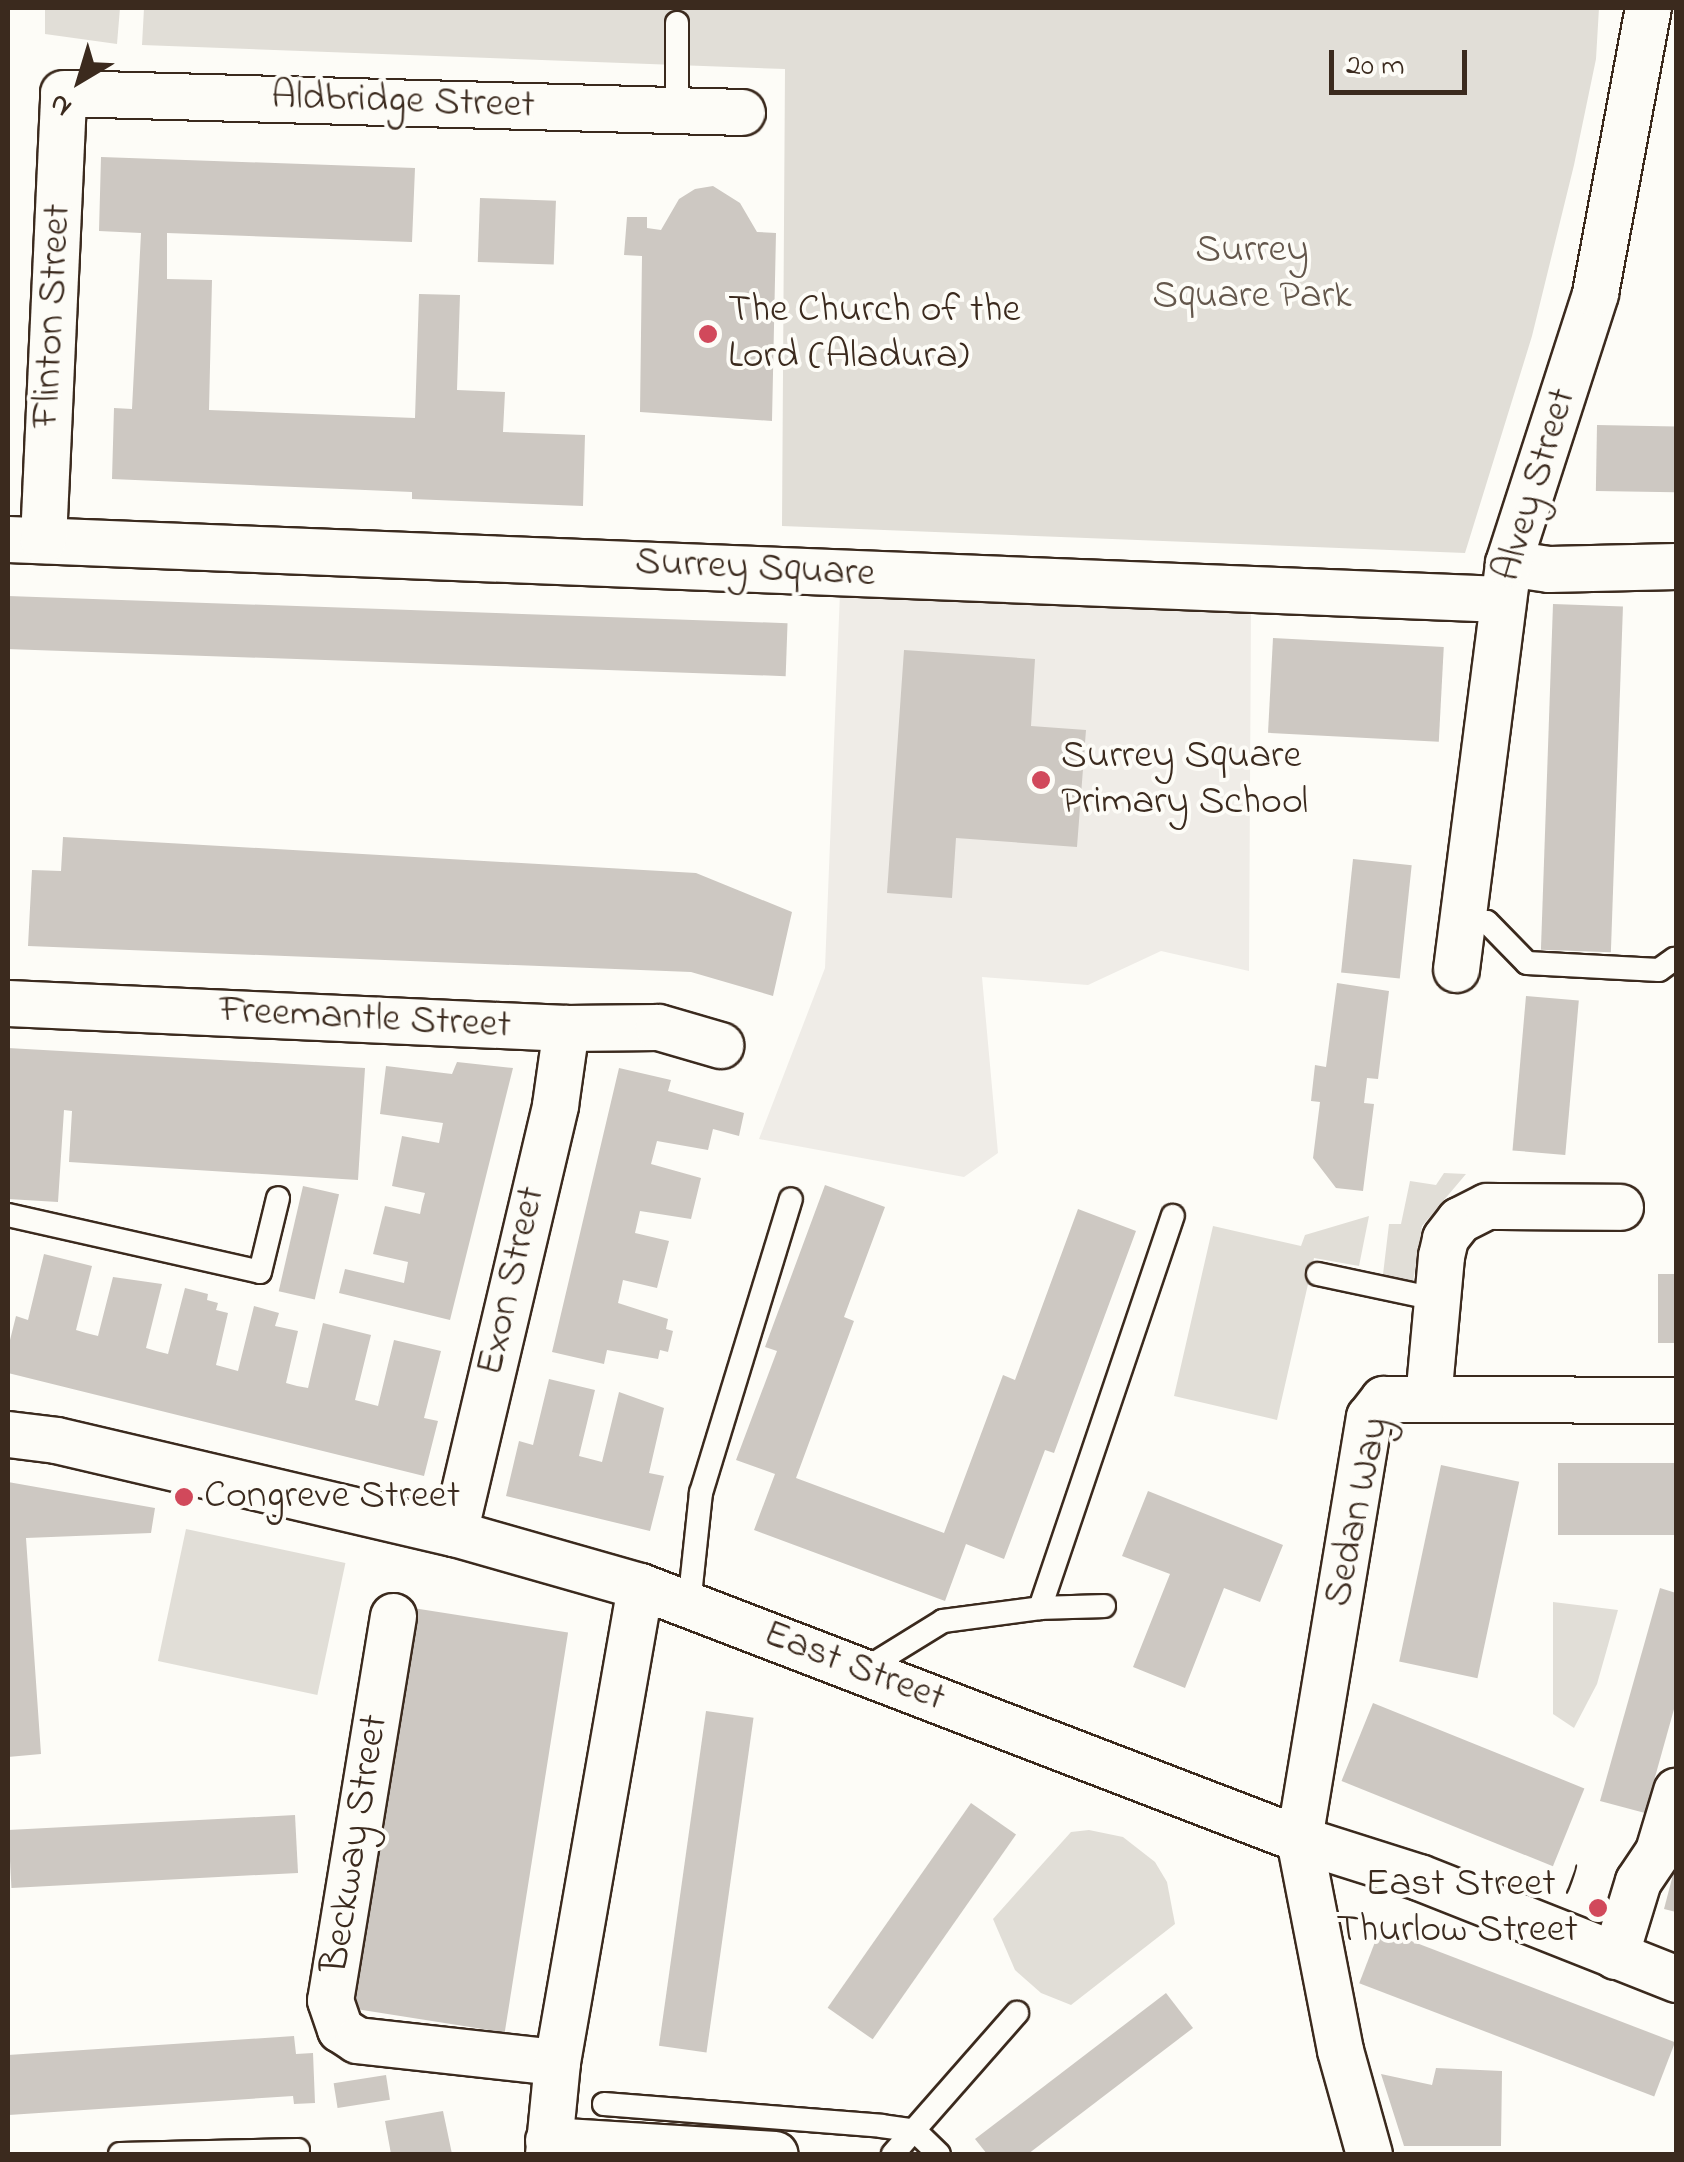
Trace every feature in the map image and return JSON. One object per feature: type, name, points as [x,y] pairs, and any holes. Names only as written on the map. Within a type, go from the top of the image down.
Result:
[{"type":"street","name":"Alvey Street","points":[[1459,948],[1505,581],[1595,293],[1648,8]]},
{"type":"street","name":"Aldbridge Street","points":[[64,93],[742,112]]},
{"type":"street","name":"Flinton Street","points":[[25,539],[64,93]]},
{"type":"street","name":"Surrey Square","points":[[25,539],[1505,581],[1549,568],[1676,566]]},
{"type":"street","name":"Freemantle Street","points":[[8,1003],[566,1028],[658,1027],[720,1045]]},
{"type":"street","name":"Exon Street","points":[[454,1533],[555,1106],[566,1028]]},
{"type":"street","name":"Sedan Way","points":[[1299,1839],[1369,1418],[1383,1399],[1428,1399],[1445,1238],[1459,1220],[1488,1206],[1620,1207]]},
{"type":"street","points":[[1428,1399],[1676,1400]]},
{"type":"street","name":"East Street","points":[[8,1434],[56,1440],[454,1533],[640,1586],[1299,1839],[1419,1877],[1676,1979]]},
{"type":"street","points":[[640,1586],[557,2062],[548,2147],[775,2154]]},
{"type":"street","name":"Beckway Street","points":[[393,1616],[330,2000],[340,2029],[357,2040],[557,2062]]},
{"type":"street","points":[[1614,1956],[1638,1881],[1658,1851],[1676,1791]]},
{"type":"street","points":[[1299,1839],[1340,2050],[1369,2154]]},
{"type":"lane","points":[[677,23],[677,109]]},
{"type":"lane","points":[[1459,948],[1487,922],[1527,963],[1658,970],[1674,959]]},
{"type":"lane","points":[[8,1215],[260,1272],[278,1198]]},
{"type":"lane","points":[[688,1604],[701,1493],[791,1199]]},
{"type":"lane","points":[[1040,1608],[1173,1216]]},
{"type":"lane","points":[[1318,1274],[1436,1298]]},
{"type":"lane","points":[[862,1671],[943,1621],[1040,1608],[1104,1606]]},
{"type":"lane","points":[[892,2154],[1017,2013]]},
{"type":"lane","points":[[604,2104],[915,2131],[939,2154]]},
{"type":"lane","points":[[120,2154],[298,2150]]},
{"type":"shaded area","name":"Surrey Square Primary School","points":[[840,592],[1251,609],[1249,971],[1161,951],[1088,985],[982,977],[998,1153],[964,1177],[759,1139],[825,968]]},
{"type":"green space","points":[[45,8],[120,8],[117,44],[45,34]]},
{"type":"green space","name":"Surrey Square Park","points":[[144,8],[1599,8],[1596,59],[1532,336],[1465,553],[782,526],[785,69],[142,45]]},
{"type":"green space","points":[[1444,1173],[1466,1174],[1422,1226],[1412,1288],[1382,1283],[1389,1224],[1401,1224],[1410,1181],[1436,1185]]},
{"type":"green space","points":[[1369,1216],[1359,1266],[1314,1258],[1277,1420],[1174,1396],[1213,1226],[1301,1246],[1305,1235]]},
{"type":"green space","points":[[186,1529],[345,1563],[317,1695],[158,1661]]},
{"type":"green space","points":[[1553,1602],[1618,1610],[1597,1684],[1574,1728],[1553,1714]]},
{"type":"green space","points":[[1089,1830],[1123,1837],[1155,1862],[1167,1882],[1175,1924],[1071,2005],[1041,1993],[1015,1970],[993,1919],[1071,1832]]},
{"type":"building","points":[[101,157],[415,168],[412,242],[167,233],[167,279],[212,280],[209,410],[415,418],[419,294],[460,295],[457,390],[505,392],[503,432],[585,435],[583,506],[412,499],[412,492],[112,479],[114,408],[132,409],[141,233],[99,231]]},
{"type":"building","name":"The Church of the Lord (Aladura)","points":[[713,186],[740,203],[757,232],[776,233],[772,421],[640,412],[642,256],[624,255],[627,217],[647,217],[647,228],[661,230],[679,199],[695,189]]},
{"type":"building","points":[[480,198],[556,201],[554,265],[478,262]]},
{"type":"building","points":[[1597,425],[1676,426],[1675,492],[1596,491]]},
{"type":"building","points":[[8,596],[788,623],[786,676],[8,649]]},
{"type":"building","points":[[1553,604],[1623,606],[1611,952],[1541,950]]},
{"type":"building","points":[[1273,638],[1444,647],[1439,742],[1268,733]]},
{"type":"building","points":[[904,650],[1035,659],[1031,726],[1086,730],[1077,847],[956,838],[952,898],[887,893]]},
{"type":"building","points":[[63,837],[696,873],[792,912],[773,996],[691,972],[28,946],[32,870],[61,871]]},
{"type":"building","points":[[1353,859],[1412,865],[1400,979],[1341,972]]},
{"type":"building","points":[[1337,983],[1389,991],[1378,1079],[1367,1078],[1364,1103],[1374,1104],[1363,1191],[1336,1188],[1313,1158],[1320,1102],[1311,1101],[1315,1065],[1326,1067]]},
{"type":"building","points":[[1526,996],[1579,1001],[1565,1155],[1512,1150]]},
{"type":"building","points":[[8,1048],[365,1068],[358,1180],[69,1162],[72,1111],[64,1110],[58,1202],[8,1199]]},
{"type":"building","points":[[457,1062],[513,1068],[450,1320],[339,1293],[345,1269],[404,1283],[408,1262],[373,1254],[385,1206],[420,1214],[425,1193],[392,1186],[402,1136],[439,1143],[443,1123],[380,1114],[386,1066],[452,1074]]},
{"type":"building","points":[[619,1068],[671,1080],[668,1091],[744,1113],[739,1136],[713,1129],[708,1150],[657,1141],[651,1164],[701,1178],[691,1219],[640,1211],[635,1233],[669,1241],[657,1288],[623,1280],[618,1303],[668,1319],[666,1329],[673,1331],[668,1352],[660,1350],[658,1359],[607,1350],[604,1364],[552,1352]]},
{"type":"building","points":[[825,1185],[885,1207],[844,1317],[854,1321],[796,1478],[944,1533],[1003,1375],[1015,1380],[1078,1209],[1136,1231],[1054,1453],[1045,1450],[1004,1559],[966,1544],[945,1601],[754,1530],[775,1474],[736,1460],[777,1351],[765,1347]]},
{"type":"building","points":[[303,1186],[339,1194],[315,1300],[279,1291]]},
{"type":"building","points":[[44,1254],[92,1266],[76,1330],[86,1333],[98,1336],[113,1277],[162,1284],[146,1348],[156,1351],[168,1354],[185,1288],[208,1294],[207,1300],[218,1303],[216,1310],[228,1313],[216,1365],[238,1371],[254,1306],[279,1313],[275,1326],[298,1331],[286,1383],[297,1386],[308,1388],[323,1323],[371,1335],[355,1400],[378,1406],[394,1340],[441,1351],[424,1418],[438,1421],[424,1476],[8,1373],[8,1348],[16,1316],[28,1320]]},
{"type":"building","points":[[1658,1274],[1676,1274],[1676,1343],[1658,1343]]},
{"type":"building","points":[[549,1379],[595,1390],[579,1456],[602,1462],[619,1392],[664,1408],[649,1473],[664,1476],[650,1531],[506,1496],[519,1441],[533,1445]]},
{"type":"building","points":[[1558,1463],[1676,1463],[1676,1535],[1558,1535]]},
{"type":"building","points":[[1441,1465],[1519,1482],[1477,1678],[1399,1662]]},
{"type":"building","points":[[8,1482],[155,1508],[151,1533],[26,1538],[41,1754],[8,1757]]},
{"type":"building","points":[[1148,1491],[1283,1545],[1260,1602],[1224,1588],[1185,1688],[1133,1667],[1170,1574],[1122,1556]]},
{"type":"building","points":[[1660,1588],[1676,1593],[1676,1702],[1645,1813],[1600,1801]]},
{"type":"building","points":[[413,1608],[568,1633],[505,2033],[350,2008]]},
{"type":"building","points":[[1373,1703],[1584,1788],[1553,1866],[1342,1781]]},
{"type":"building","points":[[706,1711],[754,1718],[706,2052],[659,2046]]},
{"type":"building","points":[[971,1803],[1016,1835],[873,2039],[828,2008]]},
{"type":"building","points":[[295,1815],[298,1873],[11,1888],[8,1830]]},
{"type":"building","points":[[1676,1868],[1676,1912],[1664,1909]]},
{"type":"building","points":[[1380,1929],[1675,2042],[1654,2096],[1359,1983]]},
{"type":"building","points":[[1166,1993],[1193,2028],[1028,2154],[987,2154],[975,2139]]},
{"type":"building","points":[[294,2036],[296,2054],[313,2053],[315,2103],[294,2104],[293,2096],[9,2115],[8,2055]]},
{"type":"building","points":[[1436,2068],[1502,2071],[1501,2146],[1404,2146],[1381,2074],[1432,2085]]},
{"type":"building","points":[[386,2075],[390,2100],[338,2108],[334,2083]]},
{"type":"building","points":[[443,2111],[452,2154],[391,2154],[385,2121]]},
{"type":"place","name":"The Church of the Lord (Aladura)","points":[[708,334]]},
{"type":"place","name":"Surrey Square Primary School","points":[[1041,780]]},
{"type":"place","name":"Congreve Street","points":[[184,1497]]},
{"type":"place","name":"East Street / Thurlow Street","points":[[1598,1908]]}]
